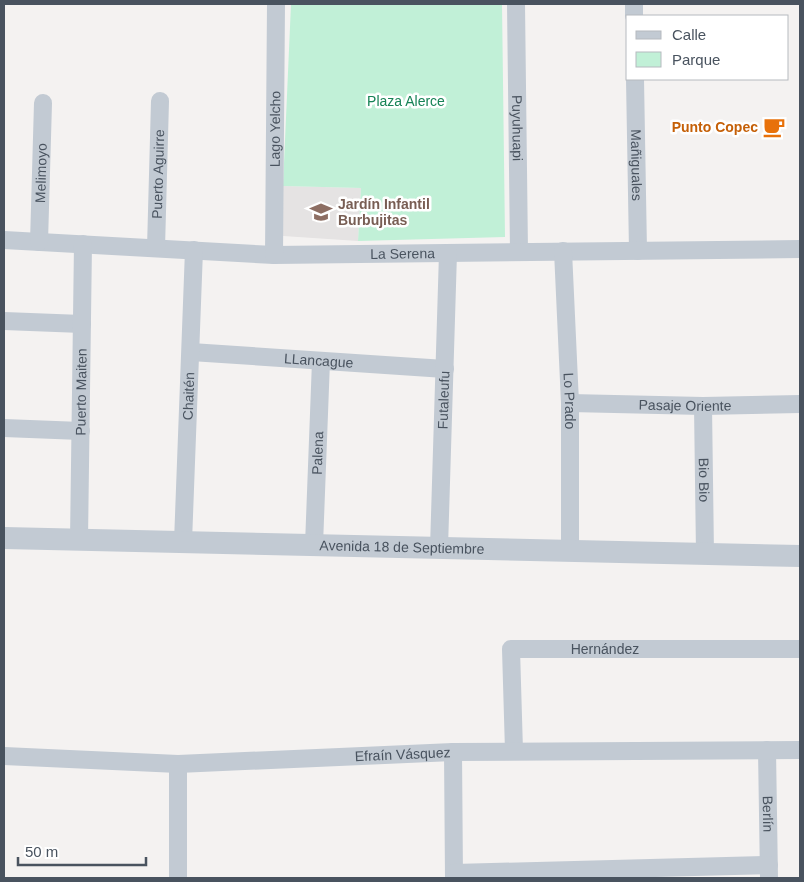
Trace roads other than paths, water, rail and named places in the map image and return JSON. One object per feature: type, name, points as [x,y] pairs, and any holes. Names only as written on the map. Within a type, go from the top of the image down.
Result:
[{"type":"street","name":"Lago Yelcho","points":[[274,255],[276,4]]},
{"type":"street","name":"Puyuhuapi","points":[[516,4],[519,252]]},
{"type":"street","name":"Mañiguales","points":[[635,80],[638,250]]},
{"type":"street","name":"Puerto Aguirre","points":[[156,248],[160,101]]},
{"type":"street","name":"Melimoyo","points":[[40,242],[43,103]]},
{"type":"street","name":"La Serena","points":[[4,240],[274,255],[800,249]]},
{"type":"street","name":"Puerto Maiten","points":[[80,540],[83,244]]},
{"type":"street","name":"Chaitén","points":[[183,542],[194,250]]},
{"type":"street","name":"Lo Prado","points":[[563,251],[570,403],[570,551]]},
{"type":"street","name":"Futaleufu","points":[[439,548],[448,253]]},
{"type":"street","points":[[4,321],[82,324]]},
{"type":"street","name":"LLancague","points":[[191,352],[445,369]]},
{"type":"street","name":"Palena","points":[[314,545],[321,361]]},
{"type":"street","name":"Pasaje Oriente","points":[[570,403],[703,406],[800,404]]},
{"type":"street","name":"Bio Bio","points":[[703,406],[705,554]]},
{"type":"street","points":[[4,428],[81,431]]},
{"type":"street","name":"Avenida 18 de Septiembre","points":[[4,538],[800,556]]},
{"type":"street","name":"Hernández","points":[[514,751],[511,649],[800,649]]},
{"type":"street","name":"Berlín","points":[[767,750],[769,872]]},
{"type":"street","name":"Efraín Vásquez","points":[[4,756],[178,764],[453,752],[800,750]]},
{"type":"street","points":[[453,752],[454,876],[769,872]]},
{"type":"street","points":[[178,764],[178,878]]},
{"type":"place","name":"Punto Copec","points":[[774,127]]},
{"type":"place","name":"Jardín Infantil Burbujitas","points":[[321,212]]},
{"type":"park label","name":"Plaza Alerce","points":[[406,101]]}]
